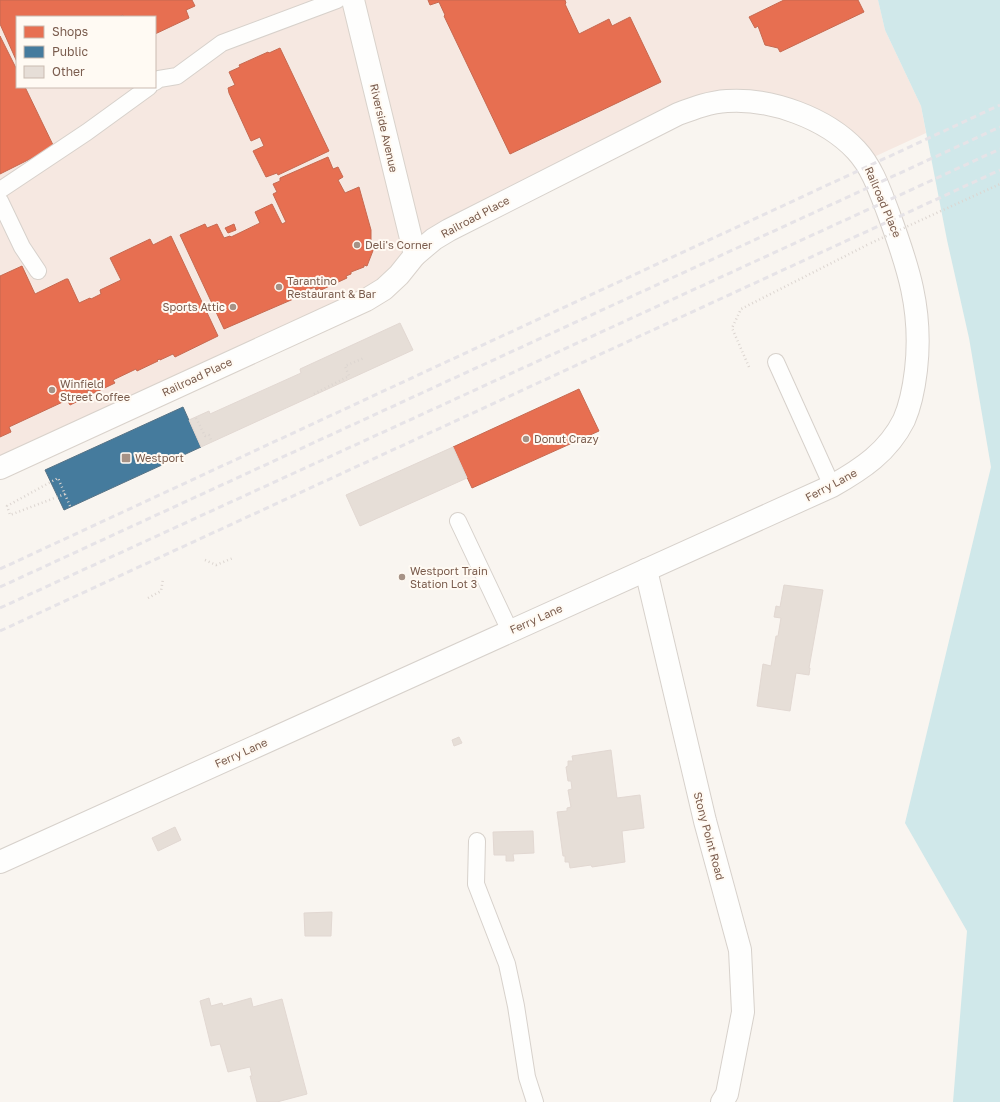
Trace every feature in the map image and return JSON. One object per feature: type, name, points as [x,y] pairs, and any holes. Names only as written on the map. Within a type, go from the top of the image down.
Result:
[{"type":"street","name":"Riverside Avenue","points":[[354,0],[415,255]]},
{"type":"street","name":"Railroad Place","points":[[0,468],[366,300],[384,289],[399,275],[415,255],[434,239],[449,230],[678,114],[712,103],[733,101],[764,103],[781,107],[815,121],[832,131],[856,150],[865,161],[876,183],[905,259]]},
{"type":"street","name":"Ferry Lane","points":[[0,862],[832,486],[869,464],[882,451],[897,431],[904,420],[910,403],[917,359],[918,337],[914,294],[905,259]]},
{"type":"street","name":"Stony Point Road","points":[[646,570],[705,821],[740,950],[743,1012],[727,1094],[722,1102]]},
{"type":"lane","points":[[156,81],[159,79],[177,76],[222,43],[337,0]]},
{"type":"lane","points":[[0,190],[87,132],[148,88]]},
{"type":"lane","points":[[0,201],[22,247],[38,271]]},
{"type":"lane","points":[[776,362],[832,486]]},
{"type":"lane","points":[[458,521],[510,631]]},
{"type":"lane","points":[[477,840],[476,884],[507,964],[516,1006],[527,1077],[535,1102]]},
{"type":"path","points":[[752,373],[732,328],[742,309],[871,243],[1000,184]]},
{"type":"path","points":[[314,394],[350,376],[345,366],[364,358]]},
{"type":"path","points":[[196,418],[204,436],[209,435],[212,442]]},
{"type":"path","points":[[64,494],[10,515],[7,506],[58,478],[70,506]]},
{"type":"path","points":[[206,560],[216,565],[233,558]]},
{"type":"path","points":[[148,598],[161,591],[163,579]]},
{"type":"shaded area","points":[[0,0],[878,0],[885,30],[921,106],[926,133],[865,161],[844,140],[727,101],[469,219],[399,275],[0,468]]},
{"type":"water","points":[[878,0],[1000,0],[1000,1102],[953,1102],[967,931],[905,823],[991,467],[969,338],[947,240],[921,106],[885,30]]},
{"type":"building: Shops","points":[[0,0],[192,0],[195,6],[186,10],[189,18],[156,34],[156,16],[16,16],[16,60],[0,24]]},
{"type":"building: Shops","points":[[428,0],[565,0],[565,4],[579,34],[609,19],[612,26],[630,17],[661,82],[510,154],[444,16],[445,15],[439,2],[430,5]]},
{"type":"building: Shops","points":[[784,0],[858,0],[864,12],[780,52],[778,48],[765,45],[758,26],[755,28],[749,17]]},
{"type":"building: Shops","points":[[0,36],[16,68],[16,88],[25,88],[54,147],[0,174]]},
{"type":"building: Shops","points":[[280,48],[329,151],[278,175],[277,173],[266,177],[253,151],[264,146],[260,137],[251,141],[229,93],[228,88],[235,85],[229,72],[240,67],[239,65]]},
{"type":"building: Shops","points":[[328,157],[333,169],[338,167],[343,177],[338,180],[345,193],[359,187],[371,230],[371,246],[374,248],[367,266],[364,265],[364,267],[351,272],[351,274],[346,276],[347,278],[321,290],[320,288],[316,290],[315,287],[304,292],[305,294],[224,329],[180,235],[205,224],[207,228],[217,224],[224,238],[231,237],[260,223],[255,212],[272,204],[282,224],[286,222],[273,194],[277,192],[273,184],[280,181],[280,178]]},
{"type":"building: Shops","points":[[234,224],[236,230],[228,233],[225,228]]},
{"type":"building: Shops","points":[[171,236],[218,336],[175,357],[173,354],[157,360],[158,361],[137,371],[136,369],[113,380],[115,383],[92,394],[90,390],[87,391],[89,396],[70,405],[67,400],[9,427],[11,432],[0,437],[0,276],[22,266],[35,294],[68,279],[79,303],[101,294],[100,290],[121,280],[110,258],[150,239],[153,245]]},
{"type":"building: Shops","name":"Donut Crazy","points":[[579,389],[599,431],[472,488],[453,447]]},
{"type":"building: Public","points":[[183,407],[201,447],[64,510],[45,470]]},
{"type":"building: Other","points":[[400,323],[413,350],[201,447],[189,420],[209,411],[210,414],[301,373],[300,369]]},
{"type":"building: Other","points":[[453,447],[467,478],[360,526],[346,495]]},
{"type":"building: Other","points":[[784,585],[823,590],[809,675],[796,673],[790,711],[757,706],[763,664],[771,666],[776,636],[778,636],[781,618],[774,617],[776,606],[780,607]]},
{"type":"building: Other","points":[[459,737],[462,743],[454,746],[452,740]]},
{"type":"building: Other","points":[[611,750],[617,798],[640,795],[644,828],[622,831],[625,862],[592,867],[591,865],[570,868],[569,862],[565,862],[565,856],[563,856],[557,812],[567,811],[567,808],[571,807],[568,790],[572,789],[571,781],[568,781],[566,767],[568,766],[568,761],[573,761],[572,756]]},
{"type":"building: Other","points":[[175,827],[181,840],[158,851],[152,838]]},
{"type":"building: Other","points":[[533,831],[534,853],[513,854],[514,861],[506,861],[506,855],[494,855],[493,832]]},
{"type":"building: Other","points":[[332,912],[331,936],[305,936],[304,913]]},
{"type":"building: Other","points":[[209,998],[211,1006],[222,1003],[223,1006],[251,998],[253,1007],[282,999],[307,1094],[277,1102],[257,1102],[250,1076],[252,1076],[250,1067],[228,1072],[220,1044],[211,1046],[200,1001]]},
{"type":"railway","points":[[0,569],[1000,105]]},
{"type":"railway","points":[[0,587],[1000,127]]},
{"type":"railway","points":[[0,608],[1000,149]]},
{"type":"railway","points":[[0,631],[1000,170]]},
{"type":"place","name":"Deli's Corner","points":[[357,245]]},
{"type":"place","name":"Tarantino Restaurant & Bar","points":[[279,287]]},
{"type":"place","name":"Sports Attic","points":[[233,307]]},
{"type":"place","name":"Winfield Street Coffee","points":[[52,390]]},
{"type":"place","name":"Donut Crazy","points":[[526,439]]},
{"type":"place","name":"Westport","points":[[126,458]]},
{"type":"place","name":"Westport Train Station Lot 3","points":[[402,577]]}]
